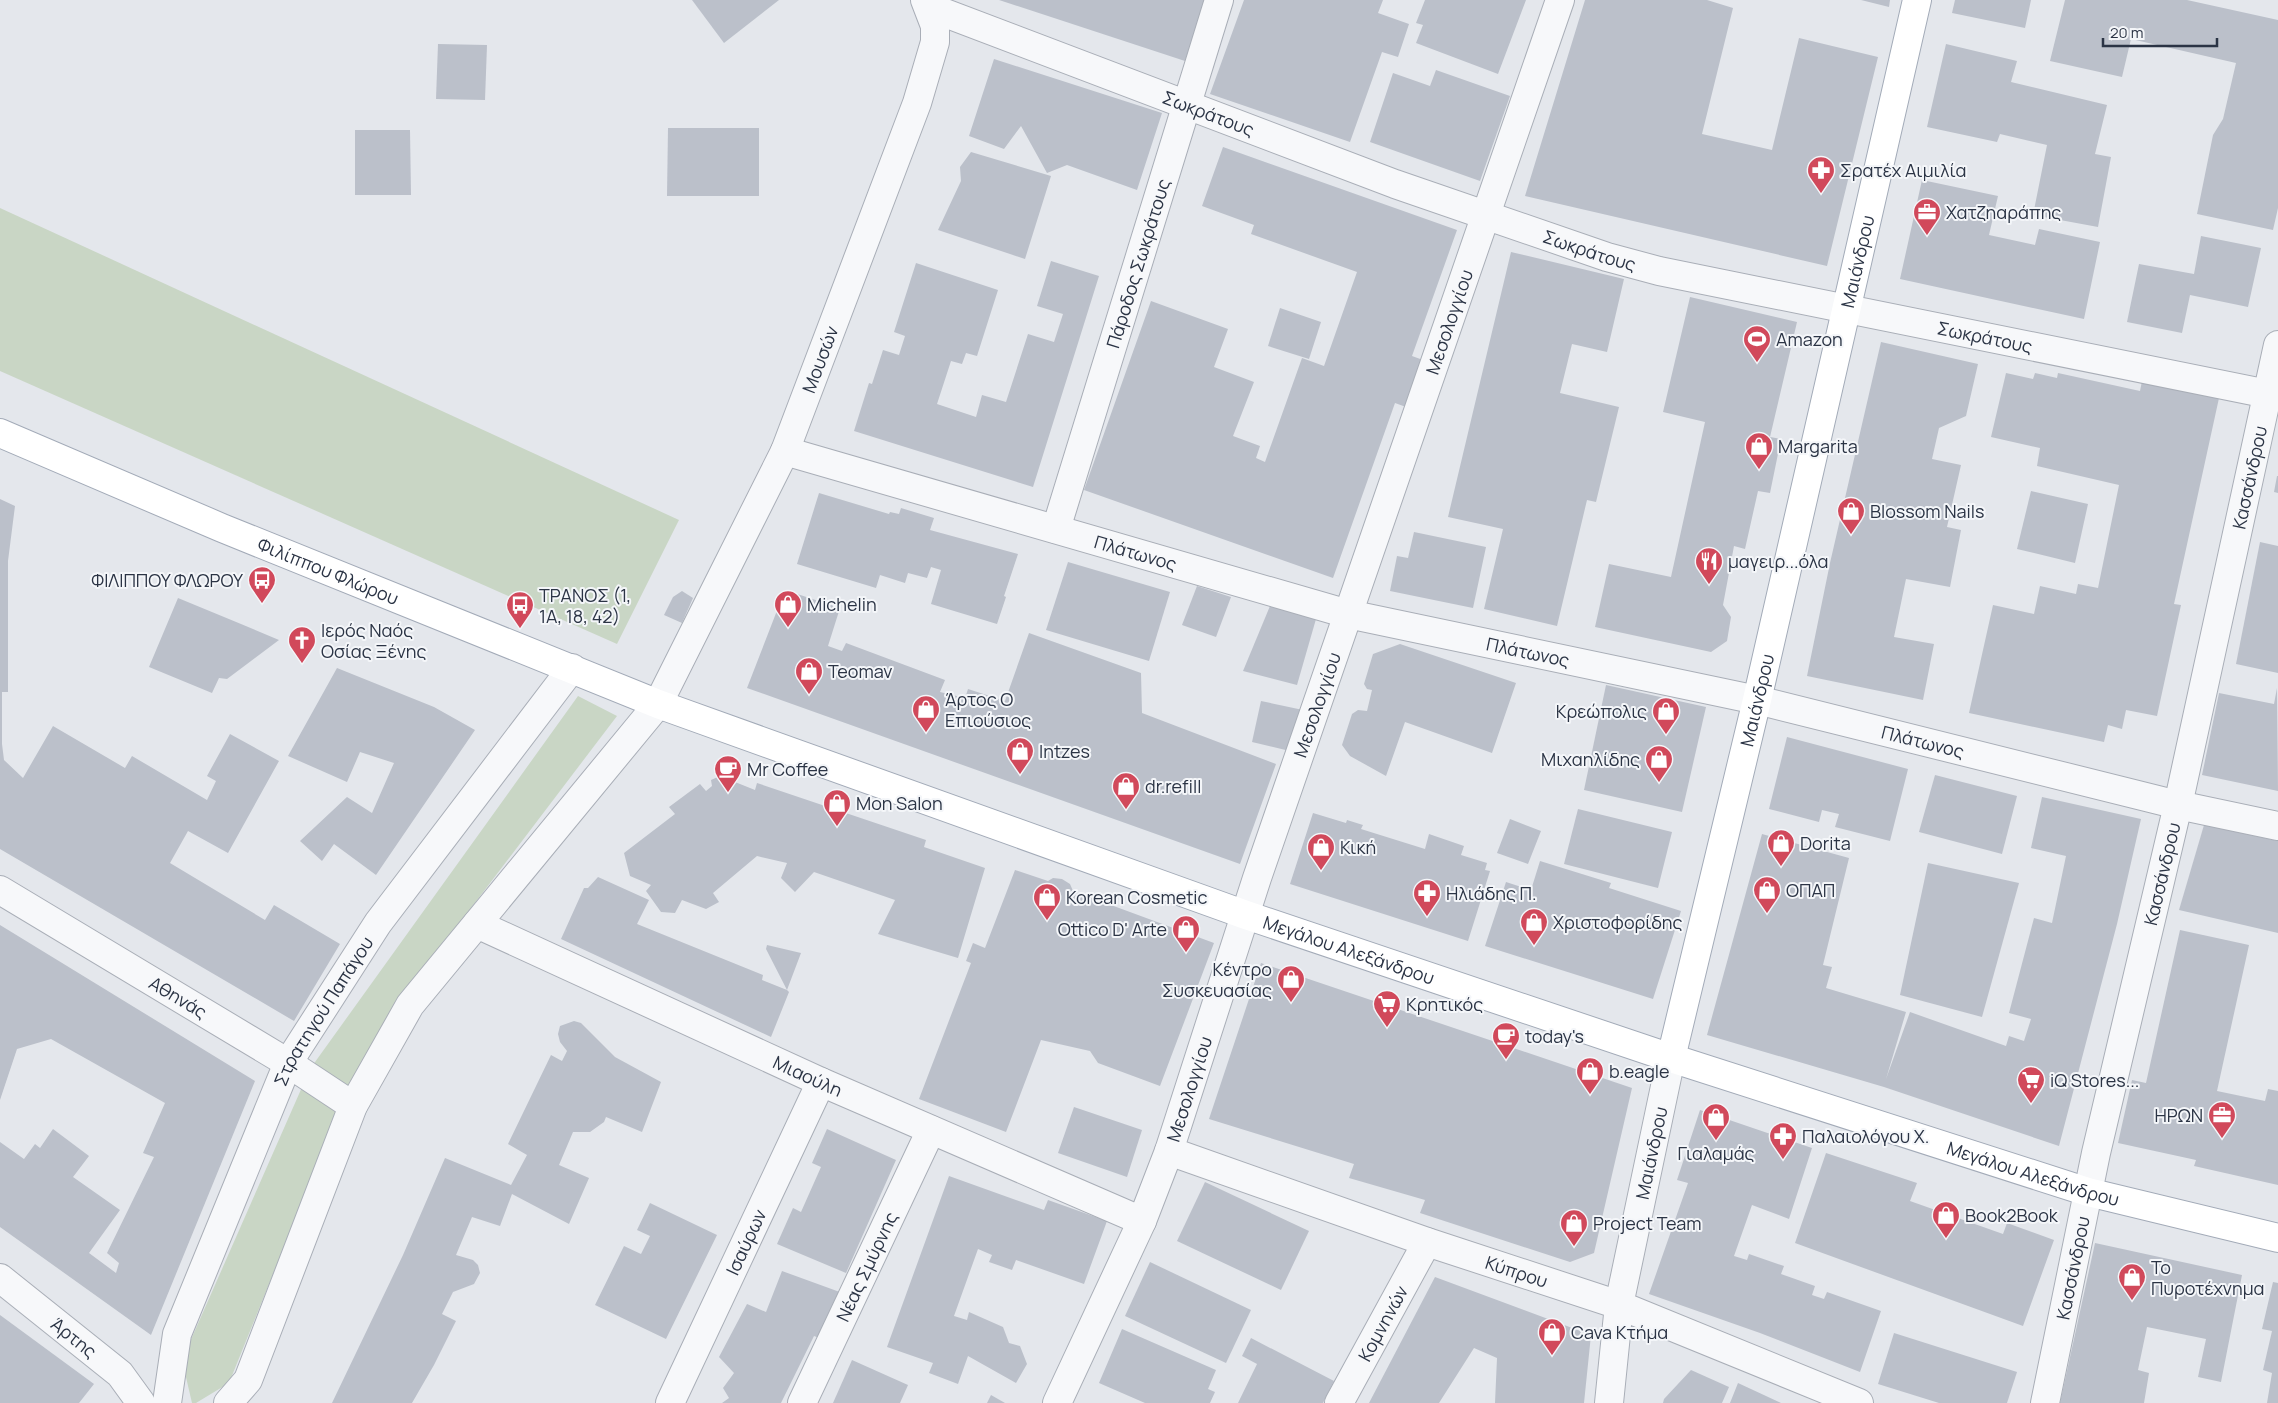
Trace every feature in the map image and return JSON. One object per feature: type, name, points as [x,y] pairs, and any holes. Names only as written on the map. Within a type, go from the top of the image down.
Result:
[{"type":"main road","name":"Μαιάνδρου","points":[[1671,1058],[1757,700],[1917,0]]},
{"type":"main road","name":"Φιλίππου Φλώρου","points":[[0,433],[222,528],[658,704]]},
{"type":"main road","name":"Μεγάλου Αλεξάνδρου","points":[[658,704],[1246,916],[1671,1058],[2088,1192],[2278,1238]]},
{"type":"street","name":"Πάροδος Σωκράτους","points":[[1056,529],[1219,0]]},
{"type":"street","name":"Μεσολογγίου","points":[[1057,1403],[1142,1221],[1169,1151],[1348,614],[1484,215],[1560,0]]},
{"type":"street","name":"Σωκράτους","points":[[927,4],[1395,184],[1633,265],[2272,395]]},
{"type":"street","name":"Μουσών","points":[[658,704],[785,451],[917,103],[935,42],[935,26],[927,4]]},
{"type":"street","name":"Κασσάνδρου","points":[[2045,1403],[2088,1192],[2272,395],[2278,345]]},
{"type":"street","name":"Πλάτωνος","points":[[785,451],[1348,614],[1757,700],[2178,805],[2278,826]]},
{"type":"street","name":"Στρατηγού Παπάγου","points":[[167,1403],[177,1334],[295,1067],[378,923],[572,668]]},
{"type":"street","points":[[228,1403],[248,1380],[348,1103],[410,1005],[658,704]]},
{"type":"street","name":"Αθηνάς","points":[[0,890],[295,1067],[348,1103]]},
{"type":"street","name":"Μιαούλη","points":[[477,924],[821,1082],[1142,1221]]},
{"type":"street","name":"Μαιάνδρου","points":[[1609,1403],[1619,1306],[1671,1058]]},
{"type":"street","name":"Ισαύρων","points":[[670,1403],[821,1082]]},
{"type":"street","name":"Νέας Σμύρνης","points":[[802,1403],[931,1130]]},
{"type":"street","name":"Κύπρου","points":[[1169,1151],[1427,1242],[1619,1306],[1855,1402]]},
{"type":"street","name":"Κομνηνών","points":[[1339,1403],[1427,1242]]},
{"type":"street","name":"Άρτης","points":[[0,1278],[120,1374],[141,1403]]},
{"type":"green space","points":[[0,208],[679,520],[617,644],[0,371]]},
{"type":"green space","points":[[578,696],[617,716],[468,912],[349,1086],[229,1383],[196,1403],[192,1403],[182,1360],[310,1069]]},
{"type":"building","points":[[692,0],[779,0],[724,43]]},
{"type":"building","points":[[999,0],[1205,0],[1185,61]]},
{"type":"building","points":[[1244,0],[1383,0],[1378,13],[1409,24],[1398,57],[1382,52],[1350,142],[1210,94]]},
{"type":"building","points":[[1425,0],[1526,0],[1498,74],[1416,43],[1423,25],[1416,23]]},
{"type":"building","points":[[1585,0],[1707,0],[1733,8],[1702,134],[1772,150],[1799,38],[1878,57],[1827,266],[1525,196]]},
{"type":"building","points":[[1861,0],[1890,0],[1889,7]]},
{"type":"building","points":[[1955,0],[2031,0],[2025,28],[1952,13]]},
{"type":"building","points":[[2065,0],[2187,0],[2278,20],[2278,208],[2273,230],[2197,214],[2213,135],[2223,119],[2236,63],[2131,39],[2122,77],[2050,61]]},
{"type":"building","points":[[438,44],[487,45],[485,100],[436,99]]},
{"type":"building","points":[[1946,44],[2017,61],[2011,82],[2107,105],[2095,154],[2111,157],[2098,227],[2033,215],[2047,145],[2000,134],[1997,142],[1927,127]]},
{"type":"building","points":[[994,59],[1162,113],[1137,190],[1067,165],[1047,173],[1021,126],[1004,149],[969,136]]},
{"type":"building","points":[[1436,70],[1510,96],[1480,181],[1370,142],[1393,73],[1430,86]]},
{"type":"building","points":[[668,128],[759,128],[759,196],[667,196]]},
{"type":"building","points":[[355,130],[410,130],[411,195],[355,195]]},
{"type":"building","points":[[1223,147],[1457,230],[1412,356],[1423,360],[1406,407],[1395,403],[1333,578],[1084,490],[1151,301],[1228,329],[1214,367],[1254,382],[1233,436],[1260,446],[1256,458],[1265,462],[1302,358],[1324,366],[1357,272],[1251,234],[1254,225],[1202,206]]},
{"type":"building","points":[[971,152],[1051,176],[1025,259],[938,230],[961,181],[960,167]]},
{"type":"building","points":[[1922,180],[1998,196],[1989,235],[2035,245],[2039,229],[2100,242],[2084,319],[1900,279]]},
{"type":"building","points":[[2201,236],[2261,248],[2248,307],[2190,295],[2182,333],[2127,322],[2139,264],[2194,274]]},
{"type":"building","points":[[1511,252],[1624,279],[1607,352],[1572,344],[1560,393],[1619,407],[1596,502],[1587,500],[1557,626],[1484,609],[1503,529],[1448,517]]},
{"type":"building","points":[[1051,261],[1099,276],[1033,487],[854,431],[869,383],[872,384],[883,350],[899,355],[905,336],[894,332],[916,263],[998,290],[977,356],[966,353],[962,364],[951,361],[937,404],[976,417],[982,395],[1006,402],[1028,334],[1054,342],[1063,314],[1037,306]]},
{"type":"building","points":[[1690,297],[1797,322],[1770,437],[1781,439],[1770,493],[1758,491],[1745,549],[1734,546],[1723,605],[1731,617],[1727,641],[1711,652],[1595,627],[1609,564],[1671,577],[1705,422],[1663,412]]},
{"type":"building","points":[[1280,308],[1321,322],[1309,359],[1268,346]]},
{"type":"building","points":[[1881,342],[1978,364],[1966,416],[1939,428],[1932,459],[1961,465],[1947,527],[1961,530],[1950,587],[1906,579],[1894,637],[1934,644],[1923,700],[1807,676],[1830,563]]},
{"type":"building","points":[[2006,373],[2033,379],[2035,373],[2057,378],[2058,373],[2140,391],[2142,381],[2219,398],[2174,604],[2181,605],[2157,716],[2126,710],[2122,729],[2108,725],[2104,742],[1969,713],[1993,605],[2034,614],[2040,586],[2076,594],[2078,584],[2098,588],[2119,485],[2037,466],[2040,448],[1991,437]]},
{"type":"building","points":[[2278,476],[2278,493],[2274,492]]},
{"type":"building","points":[[2031,491],[2088,504],[2075,563],[2017,549]]},
{"type":"building","points":[[819,493],[889,514],[890,512],[899,514],[901,508],[934,518],[930,530],[1018,554],[997,624],[931,604],[941,570],[931,567],[927,578],[908,573],[905,583],[880,575],[876,588],[797,564]]},
{"type":"building","points":[[0,499],[15,506],[8,561],[8,692],[2,692],[2,744],[4,760],[23,778],[53,726],[125,768],[132,756],[207,800],[216,781],[207,776],[230,734],[279,761],[228,853],[188,831],[170,863],[265,920],[274,905],[340,944],[294,1021],[0,849]]},
{"type":"building","points":[[1414,532],[1486,547],[1473,608],[1390,591],[1397,556],[1408,558]]},
{"type":"building","points":[[2260,542],[2278,546],[2278,673],[2236,664]]},
{"type":"building","points":[[1068,562],[1170,592],[1149,661],[1046,630]]},
{"type":"building","points":[[1197,586],[1231,597],[1216,637],[1182,625]]},
{"type":"building","points":[[785,590],[840,608],[828,646],[842,651],[846,643],[945,680],[940,692],[965,698],[968,689],[1005,701],[1029,633],[1141,673],[1142,713],[1276,764],[1240,864],[747,688]]},
{"type":"building","points":[[682,591],[693,598],[682,623],[664,615],[673,597]]},
{"type":"building","points":[[178,598],[279,640],[227,679],[219,678],[212,693],[149,667]]},
{"type":"building","points":[[1270,606],[1316,619],[1297,685],[1243,671]]},
{"type":"building","points":[[1400,644],[1516,683],[1492,753],[1405,722],[1386,776],[1350,756],[1342,745],[1352,714],[1358,710],[1367,711],[1372,690],[1367,689],[1364,684],[1373,654]]},
{"type":"building","points":[[337,668],[434,707],[475,730],[376,875],[334,844],[322,861],[300,841],[347,797],[372,813],[394,763],[360,752],[347,782],[288,756]]},
{"type":"building","points":[[1606,685],[1706,707],[1682,812],[1584,790]]},
{"type":"building","points":[[2277,688],[2278,791],[2202,775],[2219,693],[2274,704]]},
{"type":"building","points":[[1261,701],[1303,710],[1294,752],[1252,742]]},
{"type":"building","points":[[1787,737],[1908,769],[1890,841],[1835,827],[1839,814],[1822,810],[1819,822],[1769,809]]},
{"type":"building","points":[[1935,775],[2017,796],[2002,854],[1919,832]]},
{"type":"building","points":[[720,776],[755,790],[757,783],[926,840],[924,847],[985,868],[958,958],[878,934],[895,900],[814,872],[795,892],[781,878],[787,863],[757,856],[713,893],[719,902],[706,909],[682,900],[675,913],[661,912],[646,891],[651,885],[630,876],[624,853],[675,814],[669,807],[700,784],[706,791],[712,786],[711,780]]},
{"type":"building","points":[[2042,797],[2141,819],[2117,924],[2059,1146],[1884,1087],[1707,1035],[1762,834],[1849,858],[1823,965],[1832,967],[1826,988],[1906,1012],[1886,1079],[1910,1012],[2006,1046],[2009,1036],[2024,1041],[2031,1019],[2009,1013],[2034,918],[2052,923],[2066,856],[2031,848]]},
{"type":"building","points":[[1578,809],[1672,832],[1658,888],[1564,864]]},
{"type":"building","points":[[1313,813],[1346,823],[1347,820],[1363,825],[1361,829],[1425,849],[1429,834],[1464,846],[1461,855],[1487,863],[1485,870],[1490,871],[1468,941],[1290,884]]},
{"type":"building","points":[[1510,819],[1541,831],[1528,864],[1497,853]]},
{"type":"building","points":[[2204,825],[2278,841],[2278,933],[2179,910]]},
{"type":"building","points":[[1540,861],[1611,883],[1609,888],[1681,911],[1653,999],[1485,946],[1506,882],[1531,890]]},
{"type":"building","points":[[1928,863],[2019,883],[1982,1017],[1900,995]]},
{"type":"building","points":[[1015,870],[1048,881],[1053,878],[1062,879],[1070,884],[1073,891],[1214,943],[1160,1086],[1098,1063],[1090,1051],[1041,1040],[1006,1132],[919,1099],[971,963],[966,961],[973,943],[985,948]]},
{"type":"building","points":[[598,877],[649,900],[637,924],[763,975],[762,980],[787,990],[789,992],[771,1037],[561,939],[584,888],[588,888]]},
{"type":"building","points":[[0,925],[255,1081],[151,1335],[0,1227],[0,1142],[24,1159],[35,1144],[40,1148],[53,1129],[89,1156],[73,1177],[120,1210],[89,1253],[116,1273],[119,1263],[107,1253],[154,1157],[143,1153],[165,1103],[51,1039],[17,1049],[0,1100]]},
{"type":"building","points":[[2180,930],[2249,945],[2217,1091],[2265,1101],[2268,1089],[2278,1091],[2278,1185],[2194,1166],[2196,1160],[2118,1143],[2132,1080],[2146,1083]]},
{"type":"building","points":[[767,945],[801,953],[787,990],[766,949]]},
{"type":"building","points":[[1261,963],[1632,1088],[1594,1253],[1570,1262],[1420,1213],[1425,1200],[1349,1178],[1354,1164],[1209,1119]]},
{"type":"building","points":[[574,1021],[581,1023],[615,1057],[661,1082],[642,1132],[606,1117],[604,1122],[590,1132],[573,1132],[559,1165],[589,1178],[569,1224],[512,1194],[500,1226],[472,1217],[456,1255],[473,1260],[478,1265],[480,1273],[474,1284],[453,1292],[442,1314],[456,1321],[412,1403],[332,1403],[403,1255],[445,1158],[511,1185],[527,1155],[508,1144],[551,1055],[562,1061],[567,1051],[560,1042],[558,1034],[560,1026]]},
{"type":"building","points":[[1074,1107],[1142,1130],[1127,1177],[1058,1153]]},
{"type":"building","points":[[1700,1110],[1812,1148],[1789,1219],[1752,1205],[1734,1256],[1747,1260],[1749,1254],[1784,1266],[1781,1274],[1815,1286],[1812,1295],[1824,1299],[1827,1292],[1881,1311],[1860,1372],[1760,1333],[1649,1294],[1688,1183],[1677,1180]]},
{"type":"building","points":[[827,1129],[896,1160],[846,1273],[777,1244],[793,1208],[801,1212],[821,1167],[812,1163]]},
{"type":"building","points":[[1826,1153],[1917,1183],[1910,1201],[2003,1234],[2007,1223],[2054,1240],[2023,1326],[1795,1243]]},
{"type":"building","points":[[949,1176],[1044,1210],[1048,1200],[1107,1221],[1084,1284],[1016,1260],[1012,1270],[989,1262],[992,1255],[978,1249],[954,1316],[967,1320],[969,1312],[1003,1327],[1009,1343],[1020,1346],[1027,1364],[1016,1383],[968,1356],[958,1384],[929,1373],[933,1363],[887,1347]]},
{"type":"building","points":[[1205,1182],[1309,1231],[1281,1290],[1177,1241]]},
{"type":"building","points":[[650,1203],[717,1235],[666,1339],[595,1305],[624,1246],[641,1254],[650,1236],[637,1230]]},
{"type":"building","points":[[2095,1243],[2242,1275],[2221,1382],[2198,1377],[2206,1339],[2147,1327],[2138,1370],[2149,1373],[2144,1403],[2060,1403]]},
{"type":"building","points":[[1150,1262],[1251,1310],[1226,1363],[1125,1316]]},
{"type":"building","points":[[782,1271],[848,1295],[827,1341],[814,1336],[781,1403],[722,1403],[729,1398],[723,1388],[734,1373],[719,1357],[747,1304],[766,1312]]},
{"type":"building","points":[[1435,1277],[1591,1335],[1584,1403],[1495,1403],[1497,1358],[1474,1348],[1439,1403],[1369,1403]]},
{"type":"building","points":[[2273,1282],[2278,1283],[2278,1403],[2267,1403],[2272,1373],[2263,1370],[2272,1331],[2262,1329]]},
{"type":"building","points":[[0,1315],[94,1384],[79,1403],[0,1403]]},
{"type":"building","points":[[1122,1329],[1216,1370],[1208,1389],[1215,1392],[1210,1403],[1145,1403],[1099,1383]]},
{"type":"building","points":[[1894,1333],[2017,1372],[2007,1403],[1939,1403],[1878,1384]]},
{"type":"building","points":[[1251,1338],[1334,1381],[1323,1403],[1238,1403],[1257,1364],[1242,1356]]},
{"type":"building","points":[[852,1360],[908,1385],[900,1403],[833,1403]]},
{"type":"building","points":[[1691,1370],[1729,1387],[1722,1403],[1663,1403],[1664,1399]]},
{"type":"building","points":[[1738,1383],[1781,1403],[1730,1403]]},
{"type":"building","points":[[991,1395],[1005,1403],[987,1403]]},
{"type":"place","name":"Σρατέχ Αιμιλία","points":[[1821,194]]},
{"type":"place","name":"Χατζηαράπης","points":[[1927,236]]},
{"type":"place","name":"Amazon","points":[[1757,363]]},
{"type":"place","name":"Margarita","points":[[1759,470]]},
{"type":"place","name":"Blossom Nails","points":[[1851,535]]},
{"type":"place","name":"μαγειρ...όλα","points":[[1709,585]]},
{"type":"place","name":"ΦΙΛΙΠΠΟΥ ΦΛΩΡΟΥ","points":[[262,604]]},
{"type":"place","name":"Michelin","points":[[788,628]]},
{"type":"place","name":"ΤΡΑΝΟΣ (1, 1Α, 18, 42)","points":[[520,629]]},
{"type":"place","name":"Ιερός Ναός Οσίας Ξένης","points":[[302,664]]},
{"type":"place","name":"Teomav","points":[[809,695]]},
{"type":"place","name":"Άρτος Ο Επιούσιος","points":[[926,733]]},
{"type":"place","name":"Κρεώπολις","points":[[1666,735]]},
{"type":"place","name":"Intzes","points":[[1020,775]]},
{"type":"place","name":"Μιχαηλίδης","points":[[1659,783]]},
{"type":"place","name":"Mr Coffee","points":[[728,793]]},
{"type":"place","name":"dr.refill","points":[[1126,810]]},
{"type":"place","name":"Mon Salon","points":[[837,827]]},
{"type":"place","name":"Dorita","points":[[1781,867]]},
{"type":"place","name":"Κική","points":[[1321,871]]},
{"type":"place","name":"ΟΠΑΠ","points":[[1767,914]]},
{"type":"place","name":"Ηλιάδης Π.","points":[[1427,917]]},
{"type":"place","name":"Korean Cosmetic","points":[[1047,921]]},
{"type":"place","name":"Χριστοφορίδης","points":[[1534,946]]},
{"type":"place","name":"Ottico D' Arte","points":[[1186,953]]},
{"type":"place","name":"Κέντρο Συσκευασίας","points":[[1291,1003]]},
{"type":"place","name":"Κρητικός","points":[[1387,1028]]},
{"type":"place","name":"today's","points":[[1506,1060]]},
{"type":"place","name":"b.eagle","points":[[1590,1095]]},
{"type":"place","name":"iQ Stores...","points":[[2031,1104]]},
{"type":"place","name":"ΗΡΩΝ","points":[[2222,1139]]},
{"type":"place","name":"Γιαλαμάς","points":[[1716,1141]]},
{"type":"place","name":"Παλαιολόγου Χ.","points":[[1783,1160]]},
{"type":"place","name":"Book2Book","points":[[1946,1239]]},
{"type":"place","name":"Project Team","points":[[1574,1247]]},
{"type":"place","name":"Το Πυροτέχνημα","points":[[2132,1301]]},
{"type":"place","name":"Cava Κτήμα","points":[[1552,1356]]}]
